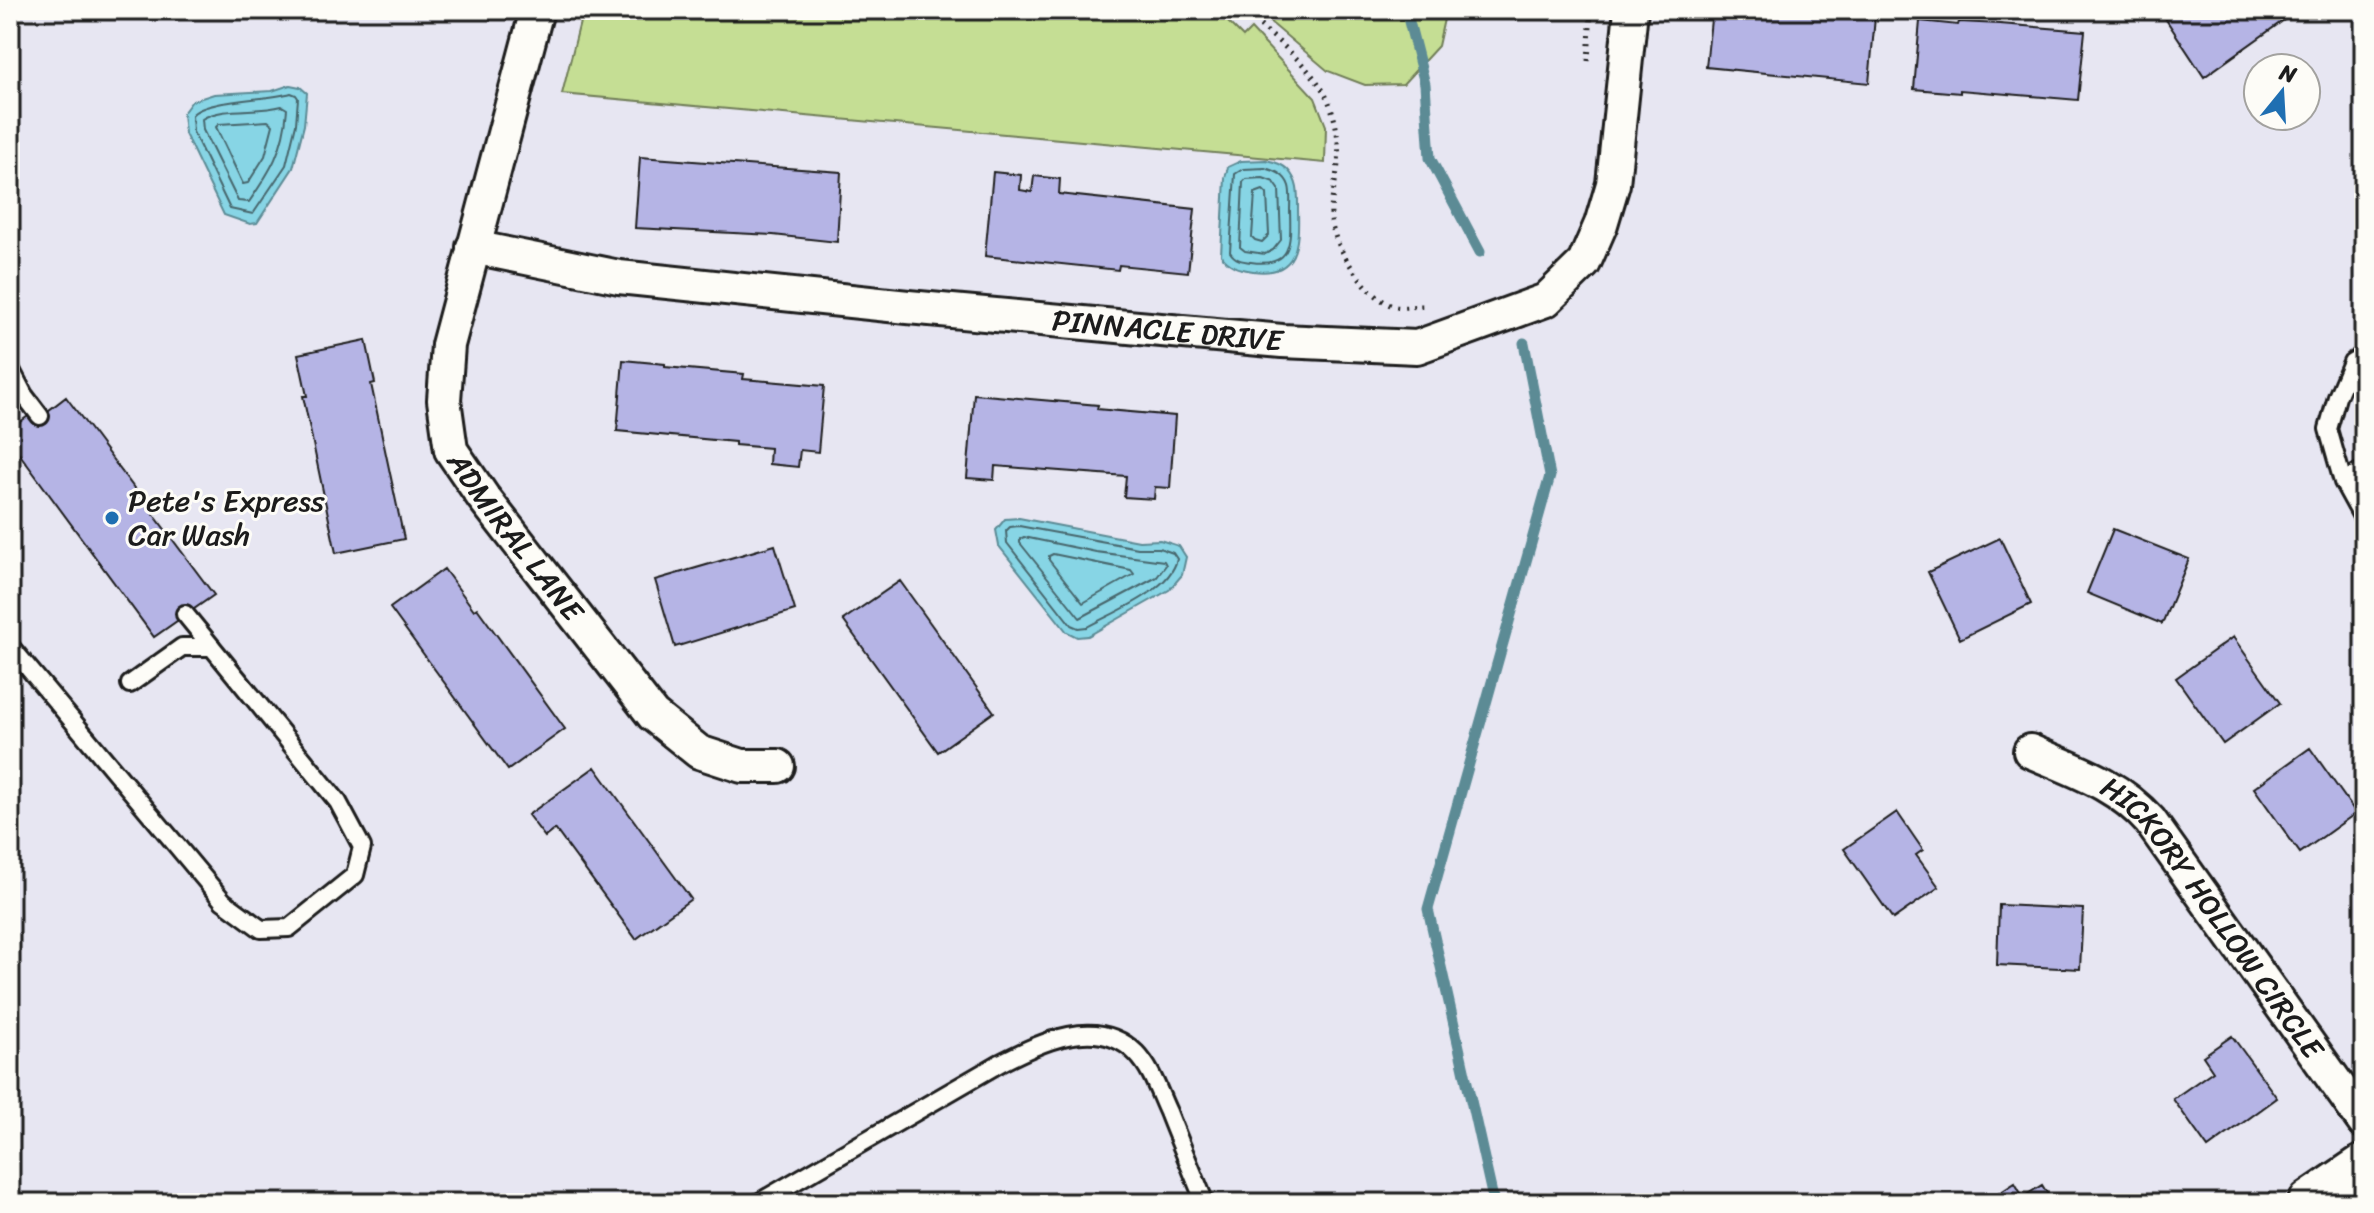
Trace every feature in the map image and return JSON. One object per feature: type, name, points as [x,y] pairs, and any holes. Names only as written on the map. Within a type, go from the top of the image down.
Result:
[{"type":"street","name":"ADMIRAL LANE","points":[[537,10],[448,345],[444,400],[451,450],[483,497],[653,715],[699,752],[742,766],[778,766]]},
{"type":"street","name":"PINNACLE DRIVE","points":[[473,247],[619,277],[1282,341],[1417,347],[1546,300],[1584,263],[1601,224],[1613,184],[1631,10]]},
{"type":"street","name":"HICKORY HOLLOW CIRCLE","points":[[2030,751],[2103,781],[2134,802],[2264,978],[2364,1122]]},
{"type":"street","points":[[2311,1203],[2364,1167]]},
{"type":"lane","points":[[2364,355],[2352,362],[2328,429],[2343,482],[2364,520]]},
{"type":"lane","points":[[10,368],[17,393],[40,416]]},
{"type":"lane","points":[[2343,482],[2364,469]]},
{"type":"lane","points":[[10,646],[223,901],[261,929],[289,928],[355,875],[362,847],[338,802],[185,614]]},
{"type":"lane","points":[[130,684],[182,647],[212,647]]},
{"type":"lane","points":[[758,1203],[1000,1063],[1040,1043],[1077,1034],[1108,1036],[1136,1053],[1154,1080],[1205,1203]]},
{"type":"path","points":[[1242,10],[1283,47],[1327,97],[1335,123],[1339,161],[1331,220],[1339,247],[1371,293],[1394,306],[1424,306]]},
{"type":"path","points":[[1587,72],[1591,10]]},
{"type":"green space","points":[[583,10],[1216,10],[1243,37],[1251,29],[1315,98],[1326,126],[1325,163],[562,94]]},
{"type":"green space","points":[[1256,10],[1446,10],[1438,46],[1403,84],[1365,85],[1328,71]]},
{"type":"water","points":[[290,85],[300,87],[307,93],[304,125],[293,168],[257,223],[250,224],[224,215],[185,134],[183,113],[192,101],[214,94],[272,91]]},
{"type":"water","points":[[1266,160],[1284,166],[1294,179],[1298,193],[1298,235],[1293,256],[1287,263],[1279,269],[1253,271],[1231,265],[1221,255],[1225,178],[1228,167],[1241,161]]},
{"type":"water","points":[[1019,518],[1139,541],[1160,540],[1179,546],[1186,557],[1182,575],[1169,590],[1088,636],[1077,637],[1067,632],[999,546],[996,530],[1005,519]]},
{"type":"building","points":[[1712,10],[1809,10],[1875,17],[1869,83],[1706,67]]},
{"type":"building","points":[[2178,10],[2298,10],[2204,77],[2165,18]]},
{"type":"building","points":[[1920,21],[2085,31],[2078,100],[1914,89]]},
{"type":"building","points":[[640,157],[841,172],[837,242],[773,235],[635,228]]},
{"type":"building","points":[[993,172],[1021,175],[1020,190],[1032,192],[1034,176],[1060,179],[1059,194],[1195,209],[1188,272],[1119,265],[1118,270],[985,256]]},
{"type":"building","points":[[366,340],[375,383],[371,384],[404,539],[336,553],[303,396],[307,396],[298,354]]},
{"type":"building","points":[[623,360],[744,374],[743,379],[824,386],[818,452],[800,450],[798,467],[769,464],[770,448],[617,431]]},
{"type":"building","points":[[974,394],[1098,405],[1097,409],[1175,416],[1170,488],[1155,487],[1154,499],[1124,497],[1126,476],[995,466],[994,480],[967,478]]},
{"type":"building","name":"Pete's Express Car Wash","points":[[66,397],[214,595],[154,637],[10,441],[10,429],[31,414],[36,420]]},
{"type":"building","points":[[2113,529],[2189,559],[2162,624],[2087,593]]},
{"type":"building","points":[[2000,538],[2031,604],[1960,639],[1928,572]]},
{"type":"building","points":[[775,545],[795,610],[675,647],[655,580]]},
{"type":"building","points":[[444,569],[474,610],[477,608],[565,729],[508,770],[390,608]]},
{"type":"building","points":[[900,581],[994,712],[938,752],[843,620]]},
{"type":"building","points":[[2233,637],[2280,703],[2223,744],[2176,678]]},
{"type":"building","points":[[2310,748],[2356,813],[2300,853],[2254,788]]},
{"type":"building","points":[[595,767],[691,899],[636,939],[555,829],[545,837],[528,815]]},
{"type":"building","points":[[1897,812],[1923,850],[1916,855],[1939,887],[1893,919],[1844,849]]},
{"type":"building","points":[[1999,905],[2083,909],[2080,969],[1997,965]]},
{"type":"building","points":[[2232,1036],[2277,1098],[2208,1148],[2173,1099],[2213,1071],[2203,1056]]},
{"type":"building","points":[[2015,1183],[2023,1197],[2042,1185],[2053,1203],[1984,1203]]},
{"type":"building","points":[[1658,1194],[1664,1203],[1647,1203]]},
{"type":"waterway","points":[[1406,10],[1425,84],[1430,158],[1480,252]]},
{"type":"waterway","points":[[1494,1203],[1428,909],[1550,476],[1524,343]]},
{"type":"place","name":"Pete's Express Car Wash","points":[[112,518]]}]
